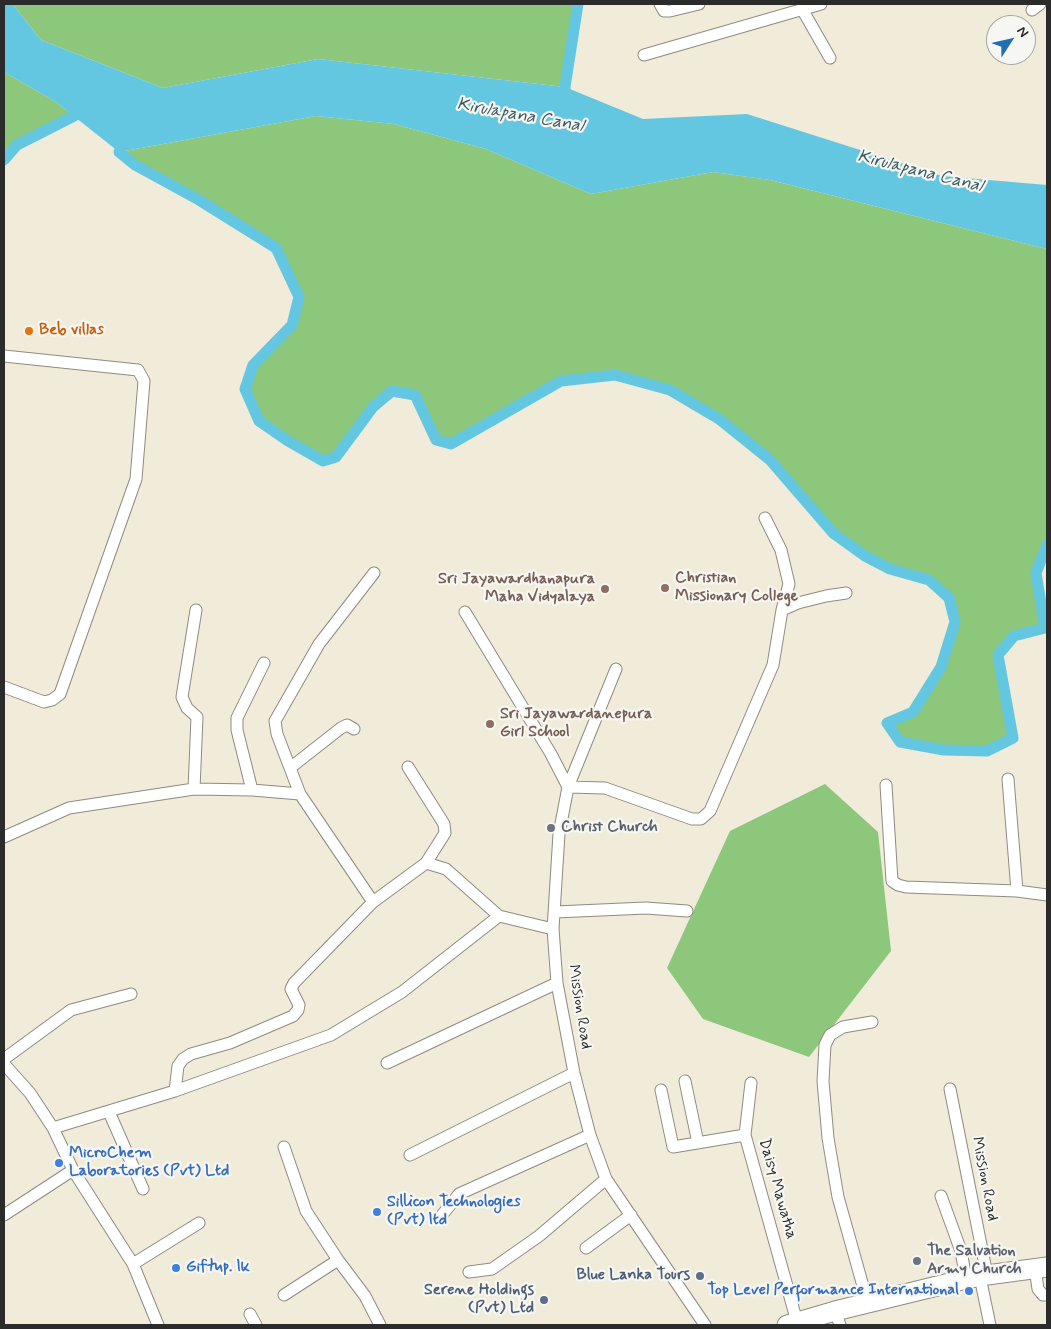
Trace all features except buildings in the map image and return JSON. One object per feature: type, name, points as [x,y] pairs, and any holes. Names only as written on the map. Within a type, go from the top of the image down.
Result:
[{"type":"main road","points":[[792,1324],[837,1318],[868,1304],[978,1277],[1041,1267]]},
{"type":"street","points":[[660,4],[664,11],[670,11],[697,4]]},
{"type":"street","points":[[644,55],[821,4]]},
{"type":"street","points":[[802,9],[830,58]]},
{"type":"street","points":[[4,356],[138,370],[144,381],[136,479],[60,694],[52,700],[44,702],[4,687]]},
{"type":"street","points":[[465,612],[551,754],[568,787],[605,788],[692,819],[701,818],[710,811],[772,665],[782,610],[789,584],[781,550],[765,518]]},
{"type":"street","points":[[373,902],[300,794],[277,734],[275,721],[319,644],[374,573]]},
{"type":"street","points":[[782,610],[798,603],[846,593]]},
{"type":"street","points":[[194,789],[197,717],[187,708],[182,697],[196,610]]},
{"type":"street","points":[[252,790],[237,730],[237,718],[264,663]]},
{"type":"street","name":"Mission Road","points":[[616,669],[568,787],[559,834],[553,929],[557,983],[574,1073],[590,1135],[606,1179],[705,1325]]},
{"type":"street","points":[[290,768],[341,728],[347,725],[354,729]]},
{"type":"street","points":[[175,1091],[178,1066],[183,1059],[191,1054],[230,1043],[293,1016],[298,1010],[299,1005],[291,989],[294,983],[373,902],[426,863],[445,833],[444,824],[408,767]]},
{"type":"street","points":[[1008,779],[1017,892]]},
{"type":"street","points":[[886,785],[892,881],[906,888],[1017,892],[1047,895]]},
{"type":"street","points":[[4,837],[68,808],[194,789],[252,790],[300,794]]},
{"type":"street","points":[[426,863],[446,869],[498,916],[553,929]]},
{"type":"street","points":[[555,912],[646,908],[687,910]]},
{"type":"street","points":[[53,1128],[175,1091],[331,1035],[402,992],[498,916]]},
{"type":"street","points":[[387,1063],[557,983]]},
{"type":"street","points":[[4,1059],[71,1010],[131,994]]},
{"type":"street","points":[[868,1304],[838,1197],[828,1138],[823,1081],[825,1044],[830,1036],[842,1027],[872,1022]]},
{"type":"street","points":[[4,1064],[30,1093],[53,1128],[73,1170],[133,1264],[158,1325]]},
{"type":"street","points":[[410,1155],[574,1073]]},
{"type":"street","points":[[686,1081],[698,1143]]},
{"type":"street","points":[[744,1135],[751,1083]]},
{"type":"street","name":"Mission Road","points":[[950,1089],[978,1277]]},
{"type":"street","name":"Daisy Mawatha","points":[[662,1090],[674,1147],[744,1135],[792,1324]]},
{"type":"street","points":[[109,1112],[144,1189]]},
{"type":"street","points":[[442,1215],[459,1194],[590,1135]]},
{"type":"street","points":[[284,1147],[306,1212],[365,1296],[380,1325]]},
{"type":"street","points":[[4,1215],[73,1170]]},
{"type":"street","points":[[469,1272],[492,1269],[539,1236],[606,1179]]},
{"type":"street","points":[[941,1196],[961,1251],[978,1277],[990,1325]]},
{"type":"street","points":[[586,1248],[630,1215]]},
{"type":"street","points":[[133,1264],[199,1223]]},
{"type":"street","points":[[284,1295],[338,1260]]},
{"type":"street","points":[[1041,1267],[1038,1289],[1043,1295],[1047,1295]]},
{"type":"green space","points":[[4,4],[578,4],[565,87],[318,59],[163,88],[41,40],[14,6],[4,6]]},
{"type":"green space","points":[[4,72],[56,102],[74,116],[17,145],[4,160]]},
{"type":"green space","points":[[316,116],[394,124],[486,149],[591,194],[713,172],[770,180],[1047,249],[1047,545],[1036,573],[1045,628],[1014,636],[998,655],[1013,738],[987,751],[944,750],[900,742],[887,723],[913,712],[941,667],[955,622],[949,598],[929,580],[890,569],[865,556],[833,533],[770,460],[719,419],[670,390],[615,375],[561,381],[451,444],[436,440],[415,395],[393,391],[373,407],[336,457],[323,461],[288,441],[259,421],[245,389],[253,365],[292,325],[299,298],[276,248],[199,200],[135,165],[119,152]]},
{"type":"green space","points":[[825,784],[878,832],[891,951],[809,1057],[703,1019],[667,968],[730,831]]},
{"type":"water","name":"Kirulapana Canal","points":[[4,6],[14,6],[41,40],[163,88],[318,59],[565,87],[643,119],[747,114],[942,176],[1047,185],[1047,249],[770,180],[713,172],[591,194],[486,149],[394,124],[316,116],[119,152],[56,102],[4,72]]},
{"type":"waterway","points":[[566,101],[565,87],[578,4]]},
{"type":"waterway","points":[[4,160],[17,145],[74,116]]},
{"type":"waterway","points":[[119,152],[135,165],[199,200],[276,248],[299,297],[292,325],[253,365],[245,389],[259,421],[288,441],[323,461],[336,457],[373,407],[392,391],[415,395],[436,440],[451,444],[561,381],[615,375],[670,390],[719,419],[770,460],[833,533],[865,556],[890,569],[929,580],[949,598],[955,622],[941,667],[913,712],[887,723],[900,742],[944,750],[987,751],[1013,738],[998,655],[1014,636],[1045,628],[1036,573],[1047,545]]},
{"type":"place","name":"Beb villas","points":[[29,331]]},
{"type":"place","name":"Christian Missionary College","points":[[665,588]]},
{"type":"place","name":"Sri Jayawardhanapura Maha Vidyalaya","points":[[605,589]]},
{"type":"place","name":"Sri Jayawardanepura Girl School","points":[[490,724]]},
{"type":"place","name":"Christ Church","points":[[551,828]]},
{"type":"place","name":"MicroChem Laboratories (Pvt) Ltd","points":[[59,1163]]},
{"type":"place","name":"Sillicon Technologies (Pvt) ltd","points":[[377,1212]]},
{"type":"place","name":"The Salvation Army Church","points":[[917,1261]]},
{"type":"place","name":"Giftup. lk","points":[[176,1268]]},
{"type":"place","name":"Blue Lanka Tours","points":[[700,1276]]},
{"type":"place","name":"Top Level Performance International","points":[[969,1291]]},
{"type":"place","name":"Serene Holdings (Pvt) Ltd","points":[[544,1300]]}]
